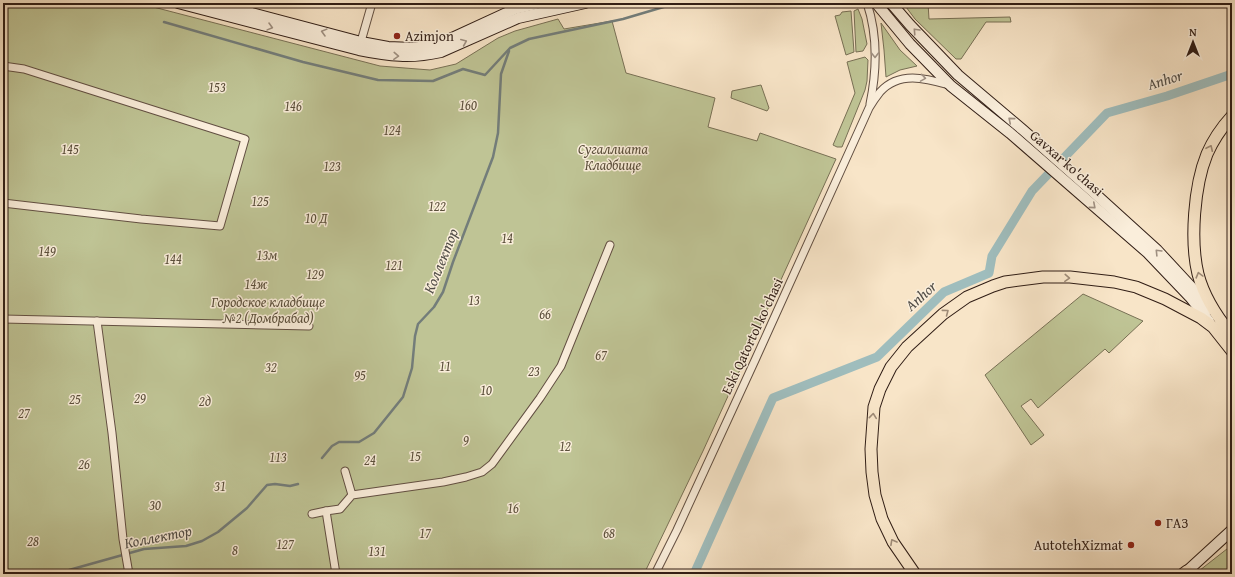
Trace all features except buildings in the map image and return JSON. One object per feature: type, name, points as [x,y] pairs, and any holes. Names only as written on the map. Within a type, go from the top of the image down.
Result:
[{"type":"main road","points":[[178,3],[248,12]]},
{"type":"main road","points":[[214,3],[360,46],[387,56],[401,57],[427,55],[441,52],[518,18],[585,3]]},
{"type":"main road","points":[[360,46],[400,48],[439,44],[515,9],[541,3]]},
{"type":"main road","name":"Gavxar ko'chasi","points":[[876,3],[910,44],[951,86],[1010,133],[1148,253],[1217,325],[1232,335]]},
{"type":"main road","name":"Gavxar ko'chasi","points":[[891,3],[958,75],[1023,130],[1157,250],[1195,291],[1232,351]]},
{"type":"main road","points":[[1217,325],[1198,274],[1194,250],[1194,222],[1199,182],[1207,154],[1219,132],[1232,116]]},
{"type":"main road","points":[[915,574],[893,542],[882,519],[875,495],[870,449],[874,407],[880,389],[891,367],[906,347],[943,314],[967,297],[992,286],[1017,280],[1043,277],[1070,278],[1114,282],[1136,287],[1165,299],[1217,325]]},
{"type":"main road","points":[[1184,573],[1232,530]]},
{"type":"main road","points":[[1184,573],[1232,539]]},
{"type":"street","points":[[360,46],[372,3]]},
{"type":"street","name":"Eski Qatortol ko'chasi","points":[[867,3],[873,26],[875,51],[873,87],[869,108]]},
{"type":"street","points":[[3,66],[24,70],[245,139],[220,226],[141,219],[3,203]]},
{"type":"street","name":"Eski Qatortol ko'chasi","points":[[655,574],[756,358],[869,108],[884,88],[903,78],[924,78],[951,86]]},
{"type":"street","points":[[312,514],[340,509],[352,495],[436,483],[466,477],[482,472],[492,464],[540,398],[561,366],[610,245]]},
{"type":"street","points":[[3,318],[309,326]]},
{"type":"street","points":[[97,321],[128,570]]},
{"type":"street","points":[[345,471],[352,495]]},
{"type":"street","points":[[326,511],[336,574]]},
{"type":"green space","name":"Городское кладбище №2 (Домбрабад)","points":[[3,3],[138,3],[380,66],[430,70],[456,64],[498,38],[515,31],[558,19],[564,29],[612,21],[626,73],[715,98],[708,127],[757,141],[760,133],[836,159],[703,451],[644,574],[3,574]]},
{"type":"green space","points":[[903,3],[928,3],[929,19],[1010,17],[1011,22],[986,22],[961,59],[956,59],[915,19]]},
{"type":"green space","points":[[858,9],[862,19],[867,44],[863,51],[856,52],[854,11]]},
{"type":"green space","points":[[851,11],[854,52],[846,55],[835,16],[840,15],[842,12]]},
{"type":"green space","points":[[881,23],[900,50],[917,66],[900,70],[886,77]]},
{"type":"green space","points":[[865,57],[868,60],[865,90],[842,147],[837,147],[833,145],[855,93],[847,62]]},
{"type":"green space","points":[[761,85],[769,108],[767,111],[731,98],[732,91]]},
{"type":"green space","points":[[1083,294],[1143,321],[1109,353],[1105,349],[1038,408],[1031,399],[1021,406],[1044,435],[1031,445],[985,375]]},
{"type":"green space","points":[[1232,545],[1232,565],[1221,574],[1195,574]]},
{"type":"waterway","name":"Коллектор","points":[[164,22],[303,62],[378,80],[433,81],[463,69],[485,75],[510,48],[529,39],[623,19],[677,3]]},
{"type":"waterway","name":"Коллектор","points":[[322,458],[332,446],[339,442],[359,442],[374,433],[403,397],[412,368],[415,336],[418,324],[434,307],[443,292],[493,157],[498,133],[501,74],[509,51]]},
{"type":"waterway","name":"Anhor","points":[[694,574],[773,398],[877,357],[944,292],[989,273],[992,256],[1032,191],[1107,113],[1167,96],[1232,74]]},
{"type":"waterway","name":"Коллектор","points":[[3,570],[9,572],[69,570],[144,549],[186,546],[202,541],[218,532],[247,508],[267,485],[275,484],[290,486],[298,484]]},
{"type":"place","name":"Azimjon","points":[[397,36]]},
{"type":"place","name":"ГАЗ","points":[[1158,523]]},
{"type":"place","name":"AutotehXizmat","points":[[1131,545]]},
{"type":"park label","name":"153","points":[[217,87]]},
{"type":"park label","name":"160","points":[[468,105]]},
{"type":"park label","name":"146","points":[[293,106]]},
{"type":"park label","name":"124","points":[[392,130]]},
{"type":"park label","name":"145","points":[[70,149]]},
{"type":"park label","name":"Сугаллиата Кладбище","points":[[613,158]]},
{"type":"park label","name":"123","points":[[332,166]]},
{"type":"park label","name":"125","points":[[260,201]]},
{"type":"park label","name":"122","points":[[437,206]]},
{"type":"park label","name":"10 Д","points":[[316,218]]},
{"type":"park label","name":"14","points":[[507,238]]},
{"type":"park label","name":"149","points":[[47,251]]},
{"type":"park label","name":"13м","points":[[267,255]]},
{"type":"park label","name":"144","points":[[173,259]]},
{"type":"park label","name":"121","points":[[394,265]]},
{"type":"park label","name":"129","points":[[315,274]]},
{"type":"park label","name":"14ж","points":[[256,284]]},
{"type":"park label","name":"13","points":[[474,300]]},
{"type":"park label","name":"66","points":[[545,314]]},
{"type":"park label","name":"67","points":[[601,355]]},
{"type":"park label","name":"11","points":[[445,366]]},
{"type":"park label","name":"32","points":[[271,367]]},
{"type":"park label","name":"23","points":[[534,371]]},
{"type":"park label","name":"95","points":[[360,375]]},
{"type":"park label","name":"10","points":[[486,390]]},
{"type":"park label","name":"29","points":[[140,398]]},
{"type":"park label","name":"25","points":[[75,399]]},
{"type":"park label","name":"2д","points":[[205,401]]},
{"type":"park label","name":"27","points":[[24,413]]},
{"type":"park label","name":"9","points":[[466,440]]},
{"type":"park label","name":"12","points":[[565,446]]},
{"type":"park label","name":"15","points":[[415,456]]},
{"type":"park label","name":"113","points":[[278,457]]},
{"type":"park label","name":"24","points":[[370,460]]},
{"type":"park label","name":"26","points":[[84,464]]},
{"type":"park label","name":"31","points":[[220,486]]},
{"type":"park label","name":"30","points":[[155,505]]},
{"type":"park label","name":"16","points":[[513,508]]},
{"type":"park label","name":"17","points":[[425,533]]},
{"type":"park label","name":"68","points":[[609,533]]},
{"type":"park label","name":"28","points":[[33,541]]},
{"type":"park label","name":"127","points":[[285,544]]},
{"type":"park label","name":"8","points":[[235,550]]},
{"type":"park label","name":"131","points":[[377,551]]}]
